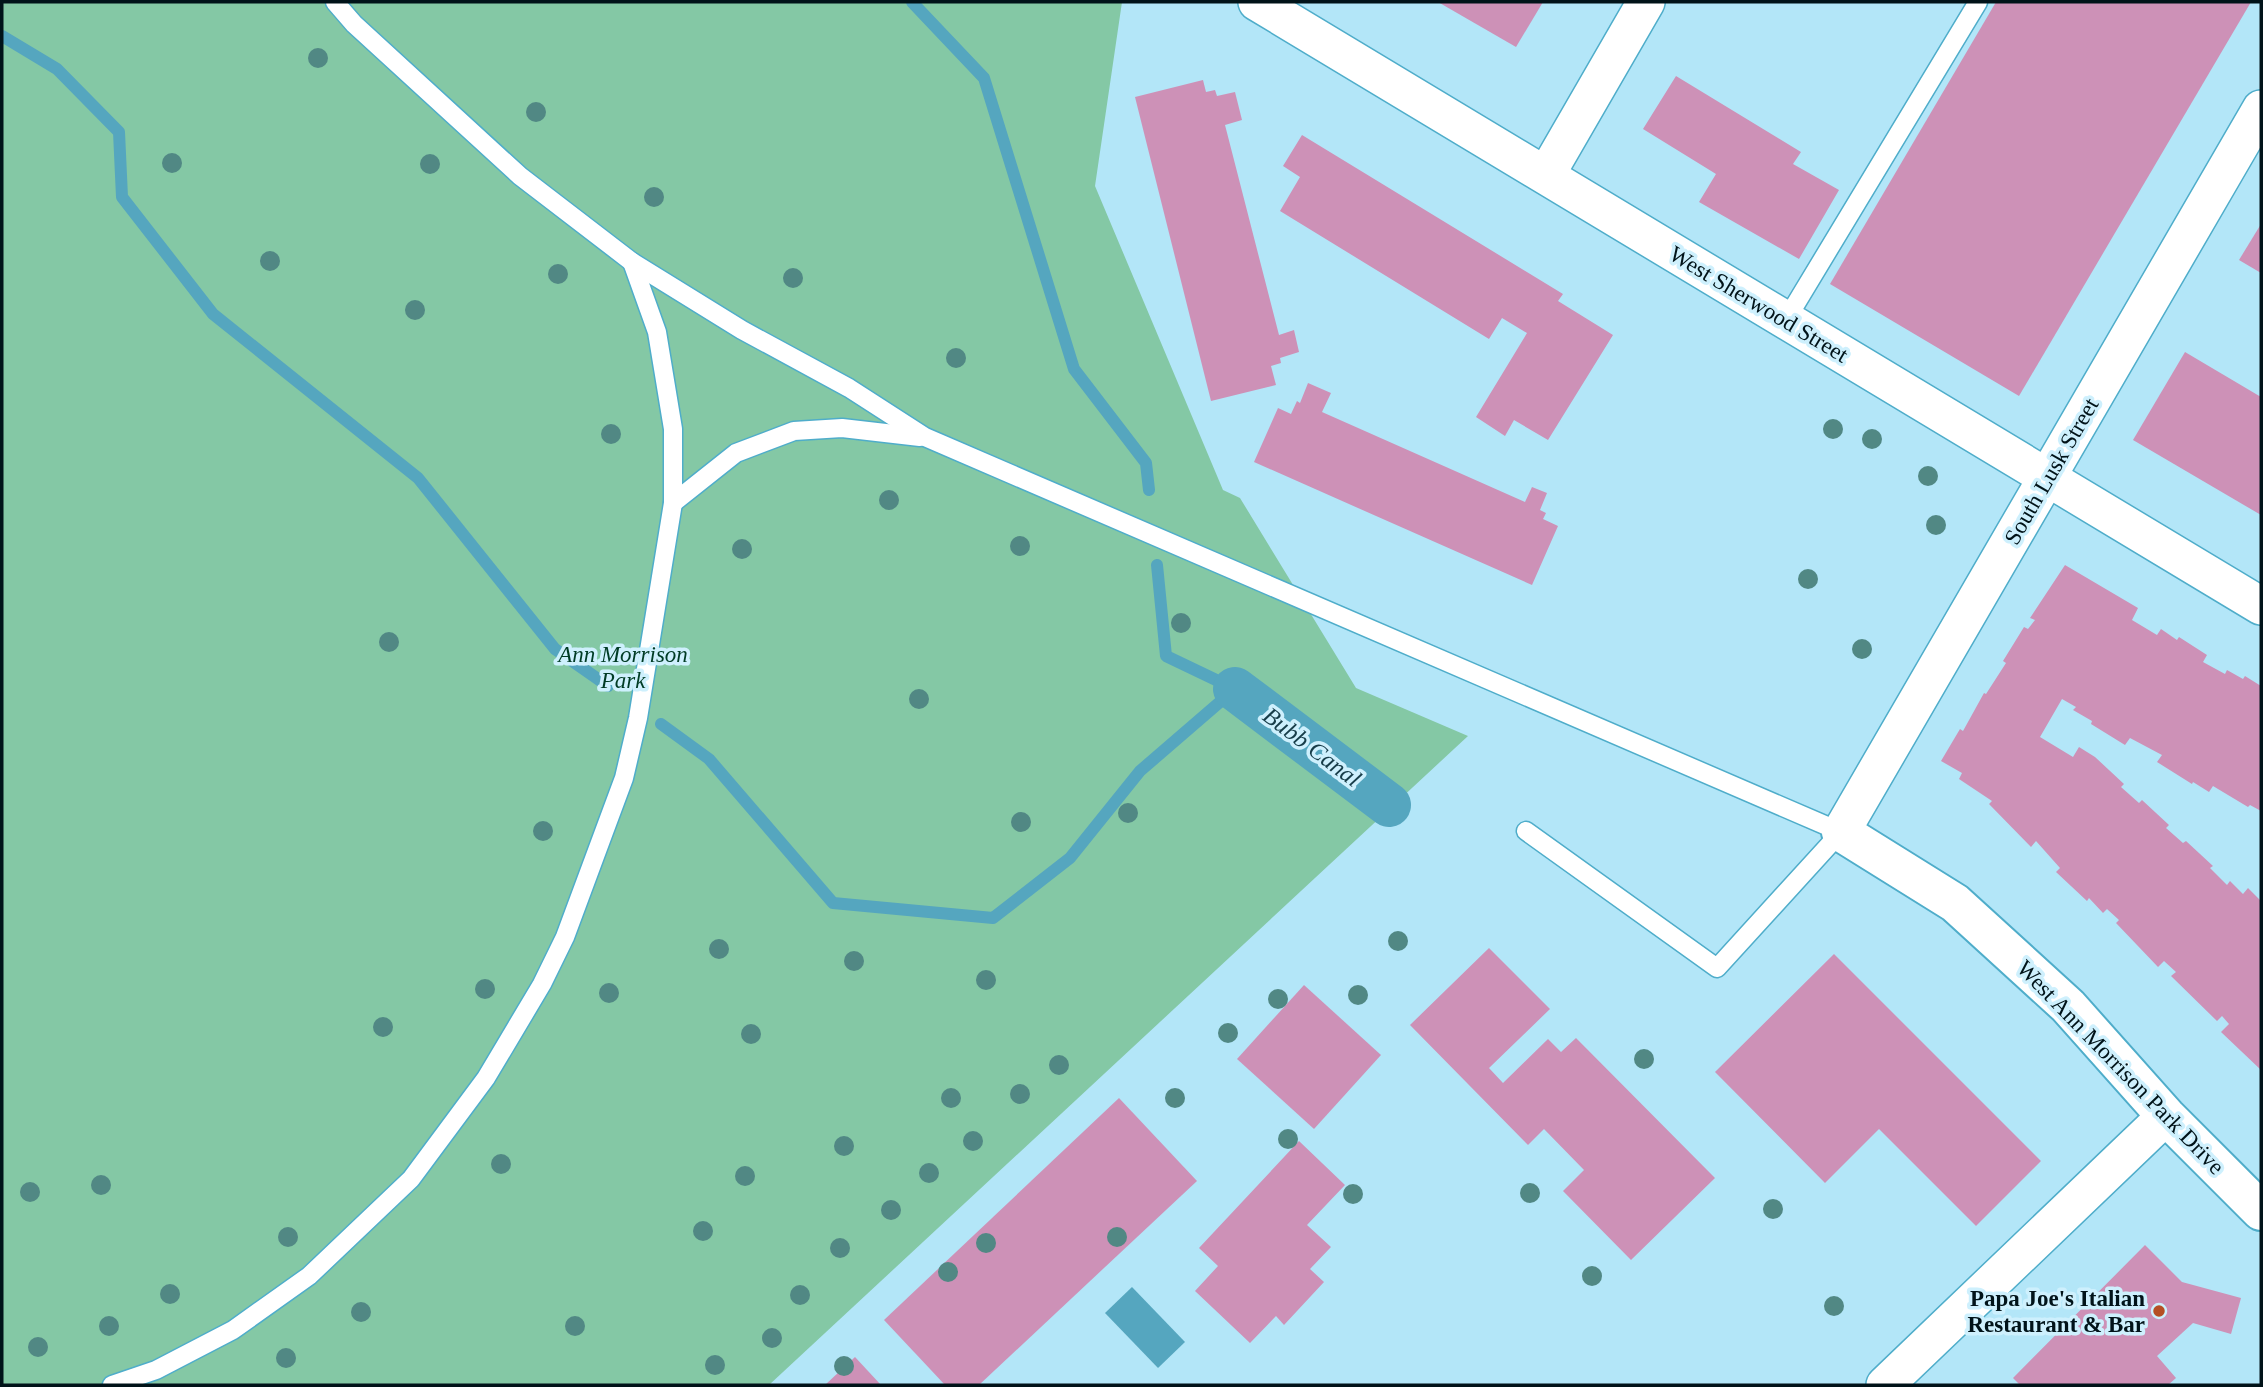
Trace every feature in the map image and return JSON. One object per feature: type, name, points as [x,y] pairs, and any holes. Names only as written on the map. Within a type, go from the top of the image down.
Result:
[{"type":"street","name":"West Sherwood Street","points":[[1257,2],[2261,606]]},
{"type":"street","points":[[1546,175],[1646,2]]},
{"type":"street","name":"South Lusk Street","points":[[1841,832],[2261,109]]},
{"type":"street","name":"West Ann Morrison Park Drive","points":[[1841,832],[1955,903],[2068,1006],[2166,1116],[2255,1194]]},
{"type":"street","points":[[1885,1385],[2166,1116]]},
{"type":"lane","points":[[335,2],[354,24],[520,176],[632,262],[742,330],[849,388],[925,437],[1841,832],[1717,968],[1526,831]]},
{"type":"lane","points":[[1786,320],[1978,2]]},
{"type":"lane","points":[[112,1385],[156,1370],[233,1330],[309,1276],[411,1179],[486,1078],[542,984],[565,937],[624,778],[640,705],[673,503],[673,429],[657,332],[632,262]]},
{"type":"lane","points":[[673,503],[736,453],[794,431],[842,428],[925,437]]},
{"type":"green space","name":"Ann Morrison Park","points":[[2,2],[1122,2],[1095,186],[1223,490],[1240,498],[1356,688],[1468,736],[769,1385],[2,1385]]},
{"type":"water","points":[[1132,1287],[1185,1342],[1158,1368],[1105,1313]]},
{"type":"building","points":[[1438,2],[1543,2],[1516,47]]},
{"type":"building","points":[[1996,2],[2251,2],[2019,396],[1830,284]]},
{"type":"building","points":[[1676,76],[1801,152],[1793,164],[1839,190],[1799,259],[1699,202],[1716,174],[1643,129]]},
{"type":"building","points":[[1203,80],[1206,92],[1215,90],[1217,96],[1235,92],[1242,120],[1225,125],[1279,335],[1294,330],[1299,352],[1280,358],[1281,363],[1271,366],[1276,385],[1211,401],[1135,97]]},
{"type":"building","points":[[1302,135],[1563,294],[1558,301],[1613,335],[1548,440],[1514,420],[1505,436],[1476,417],[1527,333],[1502,318],[1489,339],[1280,211],[1300,177],[1283,166]]},
{"type":"building","points":[[2261,224],[2261,273],[2239,260]]},
{"type":"building","points":[[2185,352],[2261,397],[2261,515],[2133,440]]},
{"type":"building","points":[[1308,383],[1331,393],[1322,412],[1525,502],[1532,487],[1547,493],[1540,510],[1546,513],[1543,519],[1558,526],[1532,585],[1254,462],[1278,408],[1291,414],[1297,401],[1300,403]]},
{"type":"building","points":[[2065,565],[2138,608],[2132,620],[2157,635],[2161,629],[2177,640],[2179,637],[2207,655],[2203,662],[2225,674],[2227,670],[2243,679],[2245,676],[2261,686],[2261,811],[2250,805],[2248,807],[2213,786],[2209,792],[2193,782],[2192,784],[2157,762],[2162,755],[2130,738],[2125,745],[2091,724],[2092,721],[2073,710],[2076,707],[2062,699],[2040,737],[2073,757],[2079,747],[2095,757],[2124,784],[2121,787],[2139,803],[2142,800],[2169,825],[2166,828],[2183,843],[2186,841],[2213,866],[2210,868],[2227,885],[2230,881],[2243,894],[2248,888],[2261,901],[2261,1070],[2221,1032],[2229,1024],[2222,1016],[2217,1021],[2171,976],[2176,972],[2164,961],[2158,967],[2116,923],[2119,920],[2107,909],[2103,913],[2089,898],[2087,901],[2056,872],[2060,868],[2036,841],[2031,847],[1989,804],[1992,801],[1959,779],[1962,773],[1941,761],[2006,663],[2003,661],[2024,627],[2028,629],[2035,620],[2030,618]]},
{"type":"building","points":[[1489,948],[1550,1009],[1489,1068],[1503,1083],[1548,1039],[1561,1052],[1576,1038],[1715,1178],[1631,1260],[1563,1191],[1584,1170],[1544,1129],[1528,1145],[1410,1025]]},
{"type":"building","points":[[1834,954],[2041,1161],[1976,1226],[1879,1129],[1825,1183],[1715,1072]]},
{"type":"building","points":[[1304,985],[1381,1055],[1314,1129],[1237,1059]]},
{"type":"building","points":[[1119,1098],[1197,1181],[979,1385],[945,1385],[884,1320]]},
{"type":"building","points":[[1299,1141],[1345,1185],[1307,1225],[1331,1247],[1310,1269],[1324,1282],[1284,1325],[1276,1316],[1250,1343],[1195,1291],[1218,1266],[1199,1248]]},
{"type":"building","name":"Papa Joe's Italian Restaurant & Bar","points":[[2145,1245],[2182,1282],[2241,1298],[2231,1334],[2193,1323],[2157,1356],[2176,1378],[2168,1385],[2020,1385],[2013,1378]]},
{"type":"building","points":[[855,1357],[881,1385],[825,1385]]},
{"type":"waterway","points":[[912,2],[984,78],[1074,369],[1146,463],[1149,490]]},
{"type":"waterway","points":[[2,36],[57,69],[119,132],[122,197],[213,314],[418,478],[555,649],[608,686]]},
{"type":"waterway","points":[[661,724],[709,759],[833,903],[993,918],[1070,858],[1140,771],[1235,689],[1166,656],[1157,565]]},
{"type":"waterway","name":"Bubb Canal","points":[[1235,689],[1389,805]]},
{"type":"place","name":"Papa Joe's Italian Restaurant & Bar","points":[[2159,1311]]}]
